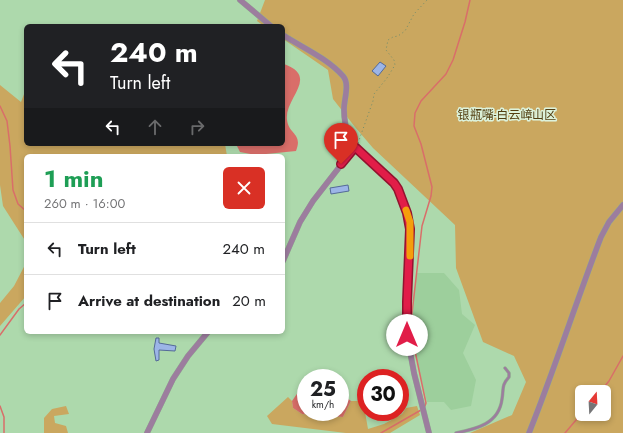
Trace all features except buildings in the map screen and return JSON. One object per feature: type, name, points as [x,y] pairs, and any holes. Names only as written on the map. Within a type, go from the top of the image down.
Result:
[{"type":"street","points":[[240,0],[269,24]]},
{"type":"street","points":[[285,36],[316,54],[345,79],[344,109],[349,138],[355,147],[394,183],[401,196],[410,222],[407,335],[414,373],[429,433]]},
{"type":"street","points":[[285,256],[300,222],[313,201],[355,147]]},
{"type":"street","points":[[529,433],[551,378],[601,237],[609,222],[623,205]]},
{"type":"street","points":[[147,433],[173,379],[188,356],[206,334]]},
{"type":"lane","points":[[456,433],[482,426],[492,420],[498,413],[502,398],[502,386],[509,376],[509,373],[505,368]]},
{"type":"path","points":[[355,147],[373,101],[374,94],[395,65],[395,61],[386,50],[388,40],[405,32],[414,14],[427,0]]},
{"type":"shaded area","points":[[285,64],[294,69],[299,75],[300,82],[287,112],[287,120],[290,129],[297,137],[298,145],[296,151],[266,154],[240,152],[237,146],[285,146]]},
{"type":"shaded area","points":[[417,273],[444,273],[459,290],[462,314],[475,325],[463,353],[476,380],[471,406],[451,410],[444,402],[427,402],[413,344],[413,300]]},
{"type":"shaded area","points":[[297,394],[297,411],[293,408],[292,401]]},
{"type":"green space","name":"银瓶嘴-白云嶂山区","points":[[265,0],[623,0],[623,433],[470,433],[512,415],[526,382],[514,356],[483,342],[456,268],[455,225],[373,148],[355,127],[333,99],[328,70],[285,40],[285,24],[261,24],[257,21]]},
{"type":"green space","points":[[0,85],[21,102],[24,94],[24,146],[225,146],[227,154],[24,154],[24,239],[3,206],[0,185]]},
{"type":"green space","points":[[24,267],[24,298],[0,326],[0,303],[14,286]]},
{"type":"green space","points":[[288,397],[292,401],[293,408],[297,411],[297,421],[349,421],[349,405],[351,401],[357,401],[357,421],[367,421],[368,429],[389,421],[409,421],[409,407],[417,406],[420,415],[390,433],[346,433],[272,424],[267,416]]},
{"type":"green space","points":[[66,406],[69,414],[54,416],[55,423],[66,426],[68,433],[44,433],[44,418],[52,409]]},
{"type":"waterway","points":[[425,406],[426,403],[412,337],[411,322],[422,226],[431,196],[432,187],[421,144],[414,126],[415,113],[421,101],[446,74],[453,60],[470,0]]},
{"type":"waterway","points":[[0,106],[7,121],[13,190],[18,204],[24,209]]},
{"type":"waterway","points":[[0,335],[19,309],[24,305]]},
{"type":"waterway","points":[[606,385],[623,356]]},
{"type":"waterway","points":[[0,406],[4,417],[4,433]]},
{"type":"waterway","points":[[381,433],[421,410]]},
{"type":"waterway","points":[[565,433],[575,421]]},
{"type":"slow traffic","points":[[406,210],[410,222],[410,256]]},
{"type":"route","points":[[341,164],[355,147],[384,172],[394,183],[401,196],[410,222],[410,257],[407,287],[407,335]]}]
